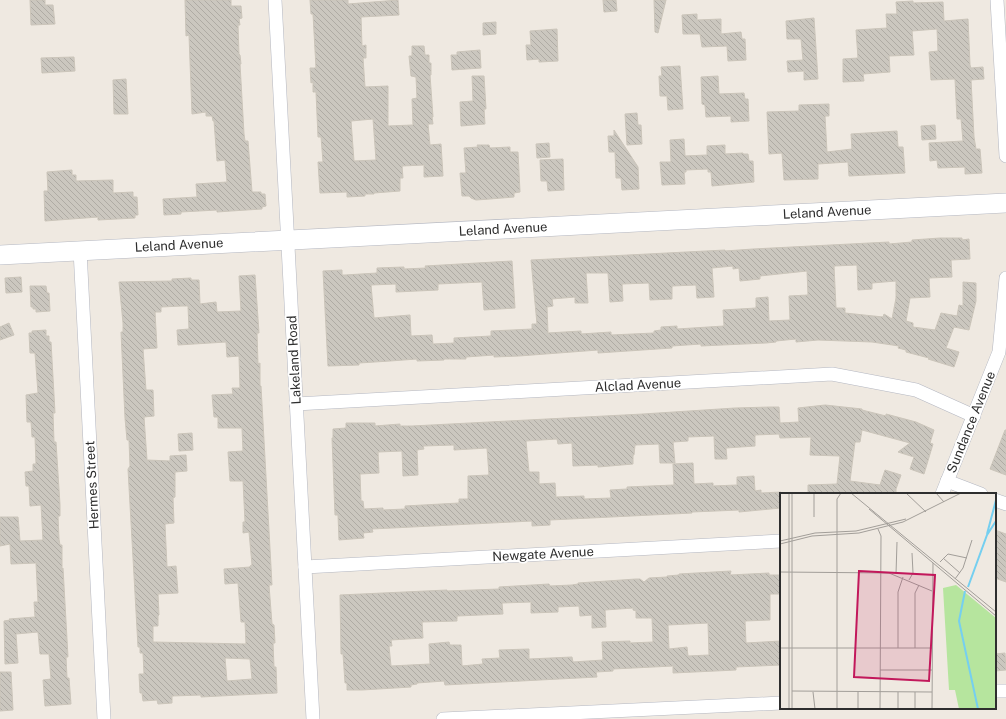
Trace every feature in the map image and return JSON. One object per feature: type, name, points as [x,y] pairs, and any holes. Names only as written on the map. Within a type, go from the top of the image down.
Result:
[{"type":"street","name":"Lakeland Road","points":[[275,0],[313,719]]},
{"type":"street","points":[[997,0],[1006,156]]},
{"type":"street","name":"Leland Avenue","points":[[0,255],[1006,203]]},
{"type":"street","name":"Hermes Street","points":[[80,250],[104,719]]},
{"type":"street","name":"Sundance Avenue","points":[[942,493],[974,416],[1003,353],[1006,278]]},
{"type":"street","name":"Alclad Avenue","points":[[296,404],[832,374],[916,390],[974,416]]},
{"type":"street","points":[[948,481],[978,493]]},
{"type":"street","points":[[996,500],[1006,504]]},
{"type":"street","name":"Newgate Avenue","points":[[305,567],[780,541]]},
{"type":"street","points":[[443,719],[780,703]]},
{"type":"building","points":[[30,0],[45,0],[45,5],[53,5],[55,24],[31,25]]},
{"type":"building","points":[[185,0],[231,0],[231,6],[241,6],[242,18],[239,19],[240,25],[238,25],[244,134],[245,141],[248,141],[252,192],[261,192],[261,194],[265,194],[266,206],[262,207],[262,209],[217,212],[217,210],[181,212],[181,214],[164,215],[163,199],[197,197],[196,184],[227,182],[225,160],[217,161],[214,121],[212,116],[206,116],[206,112],[192,114],[189,35],[186,36]]},
{"type":"building","points":[[310,0],[348,0],[348,4],[398,0],[399,15],[361,17],[362,46],[366,45],[366,58],[363,58],[365,87],[388,86],[388,126],[413,125],[412,99],[417,98],[416,77],[411,76],[409,56],[412,56],[412,46],[424,46],[425,55],[429,55],[429,63],[431,63],[430,75],[433,124],[428,124],[430,145],[441,144],[443,176],[424,177],[424,165],[402,166],[403,178],[400,178],[400,191],[347,197],[347,192],[320,193],[318,162],[323,162],[321,137],[318,137],[316,92],[313,92],[313,82],[311,83],[310,68],[316,68],[313,14],[311,14]],"holes":[[[373,119],[376,160],[354,161],[351,121]]]},
{"type":"building","points":[[603,0],[616,0],[617,11],[604,12]]},
{"type":"building","points":[[654,0],[666,0],[658,33],[655,32]]},
{"type":"building","points":[[913,1],[913,3],[943,2],[944,21],[968,19],[970,65],[971,68],[983,67],[984,79],[971,80],[974,137],[976,149],[980,149],[982,173],[965,174],[965,167],[938,168],[937,160],[930,161],[929,143],[963,141],[961,119],[957,119],[955,79],[931,80],[929,52],[938,51],[937,29],[912,31],[914,55],[889,56],[890,72],[863,74],[864,81],[843,82],[843,59],[858,58],[856,30],[887,28],[886,14],[897,14],[896,2]]},
{"type":"building","points":[[697,14],[697,20],[721,19],[721,34],[741,32],[742,39],[745,39],[746,60],[728,61],[727,46],[702,47],[700,34],[683,34],[682,15]]},
{"type":"building","points":[[814,18],[818,79],[804,80],[804,71],[788,72],[787,61],[803,60],[801,39],[787,39],[786,21]]},
{"type":"building","points":[[496,22],[496,34],[483,35],[483,23]]},
{"type":"building","points":[[557,29],[558,61],[539,62],[539,59],[527,60],[526,45],[531,45],[530,31]]},
{"type":"building","points":[[480,50],[481,68],[452,70],[451,55],[457,55],[457,52]]},
{"type":"building","points":[[74,57],[75,71],[42,73],[41,58]]},
{"type":"building","points":[[680,66],[683,109],[668,110],[667,96],[660,96],[659,76],[662,76],[661,67]]},
{"type":"building","points":[[472,76],[484,76],[486,109],[484,109],[485,124],[461,126],[460,102],[473,101]]},
{"type":"building","points":[[718,76],[719,94],[744,93],[745,99],[748,99],[749,121],[731,122],[731,116],[706,117],[705,105],[702,104],[701,77]]},
{"type":"building","points":[[126,79],[128,114],[114,114],[113,80]]},
{"type":"building","points":[[829,104],[829,116],[825,116],[827,152],[852,149],[851,134],[897,131],[898,147],[903,147],[905,173],[849,176],[848,162],[818,164],[818,179],[784,180],[782,153],[769,154],[767,112],[799,111],[799,105]]},
{"type":"building","points":[[637,113],[638,125],[641,125],[642,144],[627,145],[625,114]]},
{"type":"building","points":[[935,125],[936,139],[922,140],[921,126]]},
{"type":"building","points":[[614,130],[638,167],[639,189],[622,190],[621,178],[616,178],[615,152],[609,152],[608,136],[614,136]]},
{"type":"building","points":[[684,139],[685,156],[707,155],[707,146],[725,145],[725,154],[748,154],[749,161],[753,161],[754,182],[712,186],[711,172],[708,172],[708,169],[686,170],[686,172],[684,172],[685,184],[662,185],[660,162],[671,162],[670,140]]},
{"type":"building","points":[[549,143],[550,157],[537,158],[536,144]]},
{"type":"building","points":[[477,145],[489,145],[490,148],[510,147],[510,152],[518,152],[520,192],[514,193],[514,197],[476,200],[469,196],[462,196],[460,173],[466,173],[464,148],[478,147]]},
{"type":"building","points":[[563,159],[564,190],[548,191],[547,181],[541,181],[540,160]]},
{"type":"building","points":[[72,170],[72,175],[76,175],[76,181],[113,180],[113,193],[133,192],[133,197],[137,197],[138,215],[135,215],[135,218],[98,220],[98,217],[45,221],[44,191],[48,191],[47,172]]},
{"type":"building","points":[[940,238],[962,238],[962,240],[969,239],[970,259],[951,260],[952,277],[929,278],[930,297],[910,298],[906,321],[913,323],[913,327],[935,330],[941,313],[957,316],[959,305],[963,306],[963,282],[976,283],[976,301],[969,330],[954,327],[946,348],[959,352],[954,367],[906,352],[906,350],[898,348],[899,346],[872,342],[818,340],[796,342],[796,339],[766,343],[701,346],[701,344],[672,346],[672,348],[598,353],[598,350],[519,356],[494,357],[494,355],[466,357],[466,359],[417,361],[417,359],[359,363],[359,365],[328,366],[323,271],[342,270],[342,275],[345,275],[377,273],[377,268],[426,268],[425,266],[512,261],[515,308],[484,310],[482,282],[438,284],[438,290],[396,292],[396,284],[371,285],[374,318],[410,315],[411,336],[432,335],[433,344],[454,343],[454,338],[491,336],[491,331],[532,329],[532,324],[537,324],[531,260],[889,242],[889,244],[912,242],[912,240]],"holes":[[[857,265],[858,290],[872,289],[872,283],[896,281],[896,298],[892,319],[884,314],[883,317],[845,313],[845,308],[836,308],[834,266]],[[733,266],[733,269],[739,268],[740,281],[760,279],[760,276],[807,271],[808,295],[789,296],[790,320],[769,321],[768,297],[756,298],[756,308],[723,310],[724,326],[677,329],[677,326],[661,327],[661,330],[654,331],[654,333],[611,335],[611,332],[581,334],[581,331],[548,333],[547,307],[553,306],[552,299],[575,297],[575,303],[588,303],[586,273],[608,273],[610,302],[623,301],[622,284],[649,283],[650,300],[672,299],[672,286],[696,285],[697,298],[714,297],[712,268]]]},
{"type":"building","points":[[255,275],[259,333],[257,333],[258,364],[260,363],[260,386],[272,585],[269,585],[272,624],[274,625],[274,667],[276,667],[277,693],[201,697],[201,695],[172,696],[172,703],[158,704],[157,700],[143,701],[142,693],[140,693],[139,674],[144,674],[143,653],[140,653],[140,647],[138,647],[128,469],[130,466],[129,440],[127,440],[125,418],[121,332],[123,332],[123,323],[119,282],[172,281],[172,279],[191,278],[191,280],[199,280],[200,304],[216,302],[217,312],[241,311],[239,276]],"holes":[[[188,306],[189,329],[177,330],[178,345],[226,342],[227,357],[239,356],[240,388],[232,388],[233,394],[212,395],[214,417],[218,417],[218,428],[242,428],[243,451],[228,452],[230,481],[243,481],[245,522],[243,522],[243,533],[249,532],[252,565],[250,567],[224,569],[225,584],[238,583],[241,622],[245,622],[246,644],[153,642],[153,626],[158,626],[158,594],[178,593],[176,566],[167,567],[165,524],[174,523],[173,498],[175,497],[175,472],[187,471],[186,455],[170,456],[170,461],[147,460],[144,417],[154,416],[153,390],[146,390],[143,349],[157,348],[155,312],[161,312],[161,307]],[[225,658],[250,659],[252,679],[227,681]]]},
{"type":"building","points":[[21,277],[22,292],[6,293],[5,278]]},
{"type":"building","points":[[30,286],[46,286],[47,293],[49,293],[50,311],[36,312],[36,309],[31,307]]},
{"type":"building","points":[[9,323],[14,335],[0,340],[0,327]]},
{"type":"building","points":[[46,330],[46,336],[49,336],[49,342],[51,342],[55,413],[53,413],[54,442],[56,442],[60,505],[60,516],[58,516],[59,539],[60,545],[62,545],[62,569],[63,568],[68,657],[66,657],[67,678],[69,678],[71,704],[45,706],[43,680],[51,679],[49,654],[40,654],[38,632],[16,634],[18,663],[5,664],[4,621],[10,620],[9,619],[35,617],[34,602],[38,602],[36,563],[11,564],[10,544],[0,546],[0,517],[18,517],[20,541],[43,540],[41,505],[30,506],[29,486],[26,486],[25,472],[33,471],[33,464],[36,464],[35,437],[32,437],[31,422],[27,422],[26,395],[38,393],[35,353],[30,353],[29,333],[32,333],[32,331]]},
{"type":"building","points":[[825,405],[862,409],[916,422],[934,430],[930,443],[933,444],[924,474],[910,469],[914,457],[898,452],[910,443],[862,430],[860,442],[855,442],[850,481],[880,485],[885,470],[901,475],[896,493],[808,493],[808,485],[837,484],[840,456],[810,455],[811,437],[780,438],[779,434],[755,435],[755,446],[726,448],[727,459],[715,459],[714,436],[688,437],[688,441],[673,442],[675,463],[660,463],[659,444],[635,445],[633,464],[598,467],[598,465],[573,466],[572,443],[558,444],[557,439],[526,441],[529,472],[539,472],[539,484],[555,483],[556,497],[584,496],[584,499],[611,498],[610,490],[627,489],[627,487],[674,485],[673,464],[693,463],[694,484],[713,483],[713,486],[737,485],[737,477],[754,476],[755,491],[761,490],[761,493],[781,492],[780,508],[739,512],[739,510],[550,520],[550,525],[532,526],[532,521],[372,529],[373,532],[363,533],[364,538],[339,540],[338,515],[335,515],[332,438],[333,429],[346,428],[346,423],[375,423],[375,426],[400,424],[400,426],[412,426],[735,408],[779,407],[780,423],[799,422],[798,408]],"holes":[[[454,445],[454,450],[487,448],[489,475],[468,476],[468,499],[459,499],[459,503],[405,506],[405,509],[364,509],[363,501],[361,501],[360,474],[379,473],[378,452],[402,451],[403,476],[418,475],[417,450],[424,449],[423,446]]]},
{"type":"building","points":[[1006,430],[1006,475],[990,469]]},
{"type":"building","points":[[192,433],[193,450],[179,451],[178,434]]},
{"type":"building","points":[[996,530],[1006,534],[1006,582],[996,578]]},
{"type":"building","points":[[731,571],[730,575],[769,573],[769,575],[780,575],[780,594],[770,594],[770,620],[745,621],[746,643],[780,641],[780,665],[736,667],[736,670],[673,673],[673,666],[613,669],[613,671],[596,672],[597,677],[445,685],[444,681],[417,683],[411,685],[411,687],[347,690],[347,683],[345,683],[343,654],[341,654],[340,595],[499,589],[499,587],[549,584],[550,586],[572,585],[578,583],[636,579],[640,579],[644,582],[649,578]],"holes":[[[531,602],[531,613],[558,612],[558,607],[579,606],[580,616],[592,615],[592,628],[606,627],[605,610],[633,608],[633,610],[636,611],[636,618],[652,618],[653,642],[602,642],[603,660],[573,662],[572,657],[529,659],[529,649],[499,650],[500,658],[482,659],[483,664],[462,666],[461,645],[450,645],[449,642],[429,644],[430,664],[391,666],[389,646],[392,646],[391,640],[423,638],[422,622],[457,621],[457,616],[503,614],[502,603]],[[708,623],[709,655],[688,656],[687,647],[669,649],[668,625]]]},
{"type":"building","points":[[1005,653],[1006,670],[996,671],[996,654]]},
{"type":"building","points":[[0,672],[11,672],[13,710],[0,711]]}]
